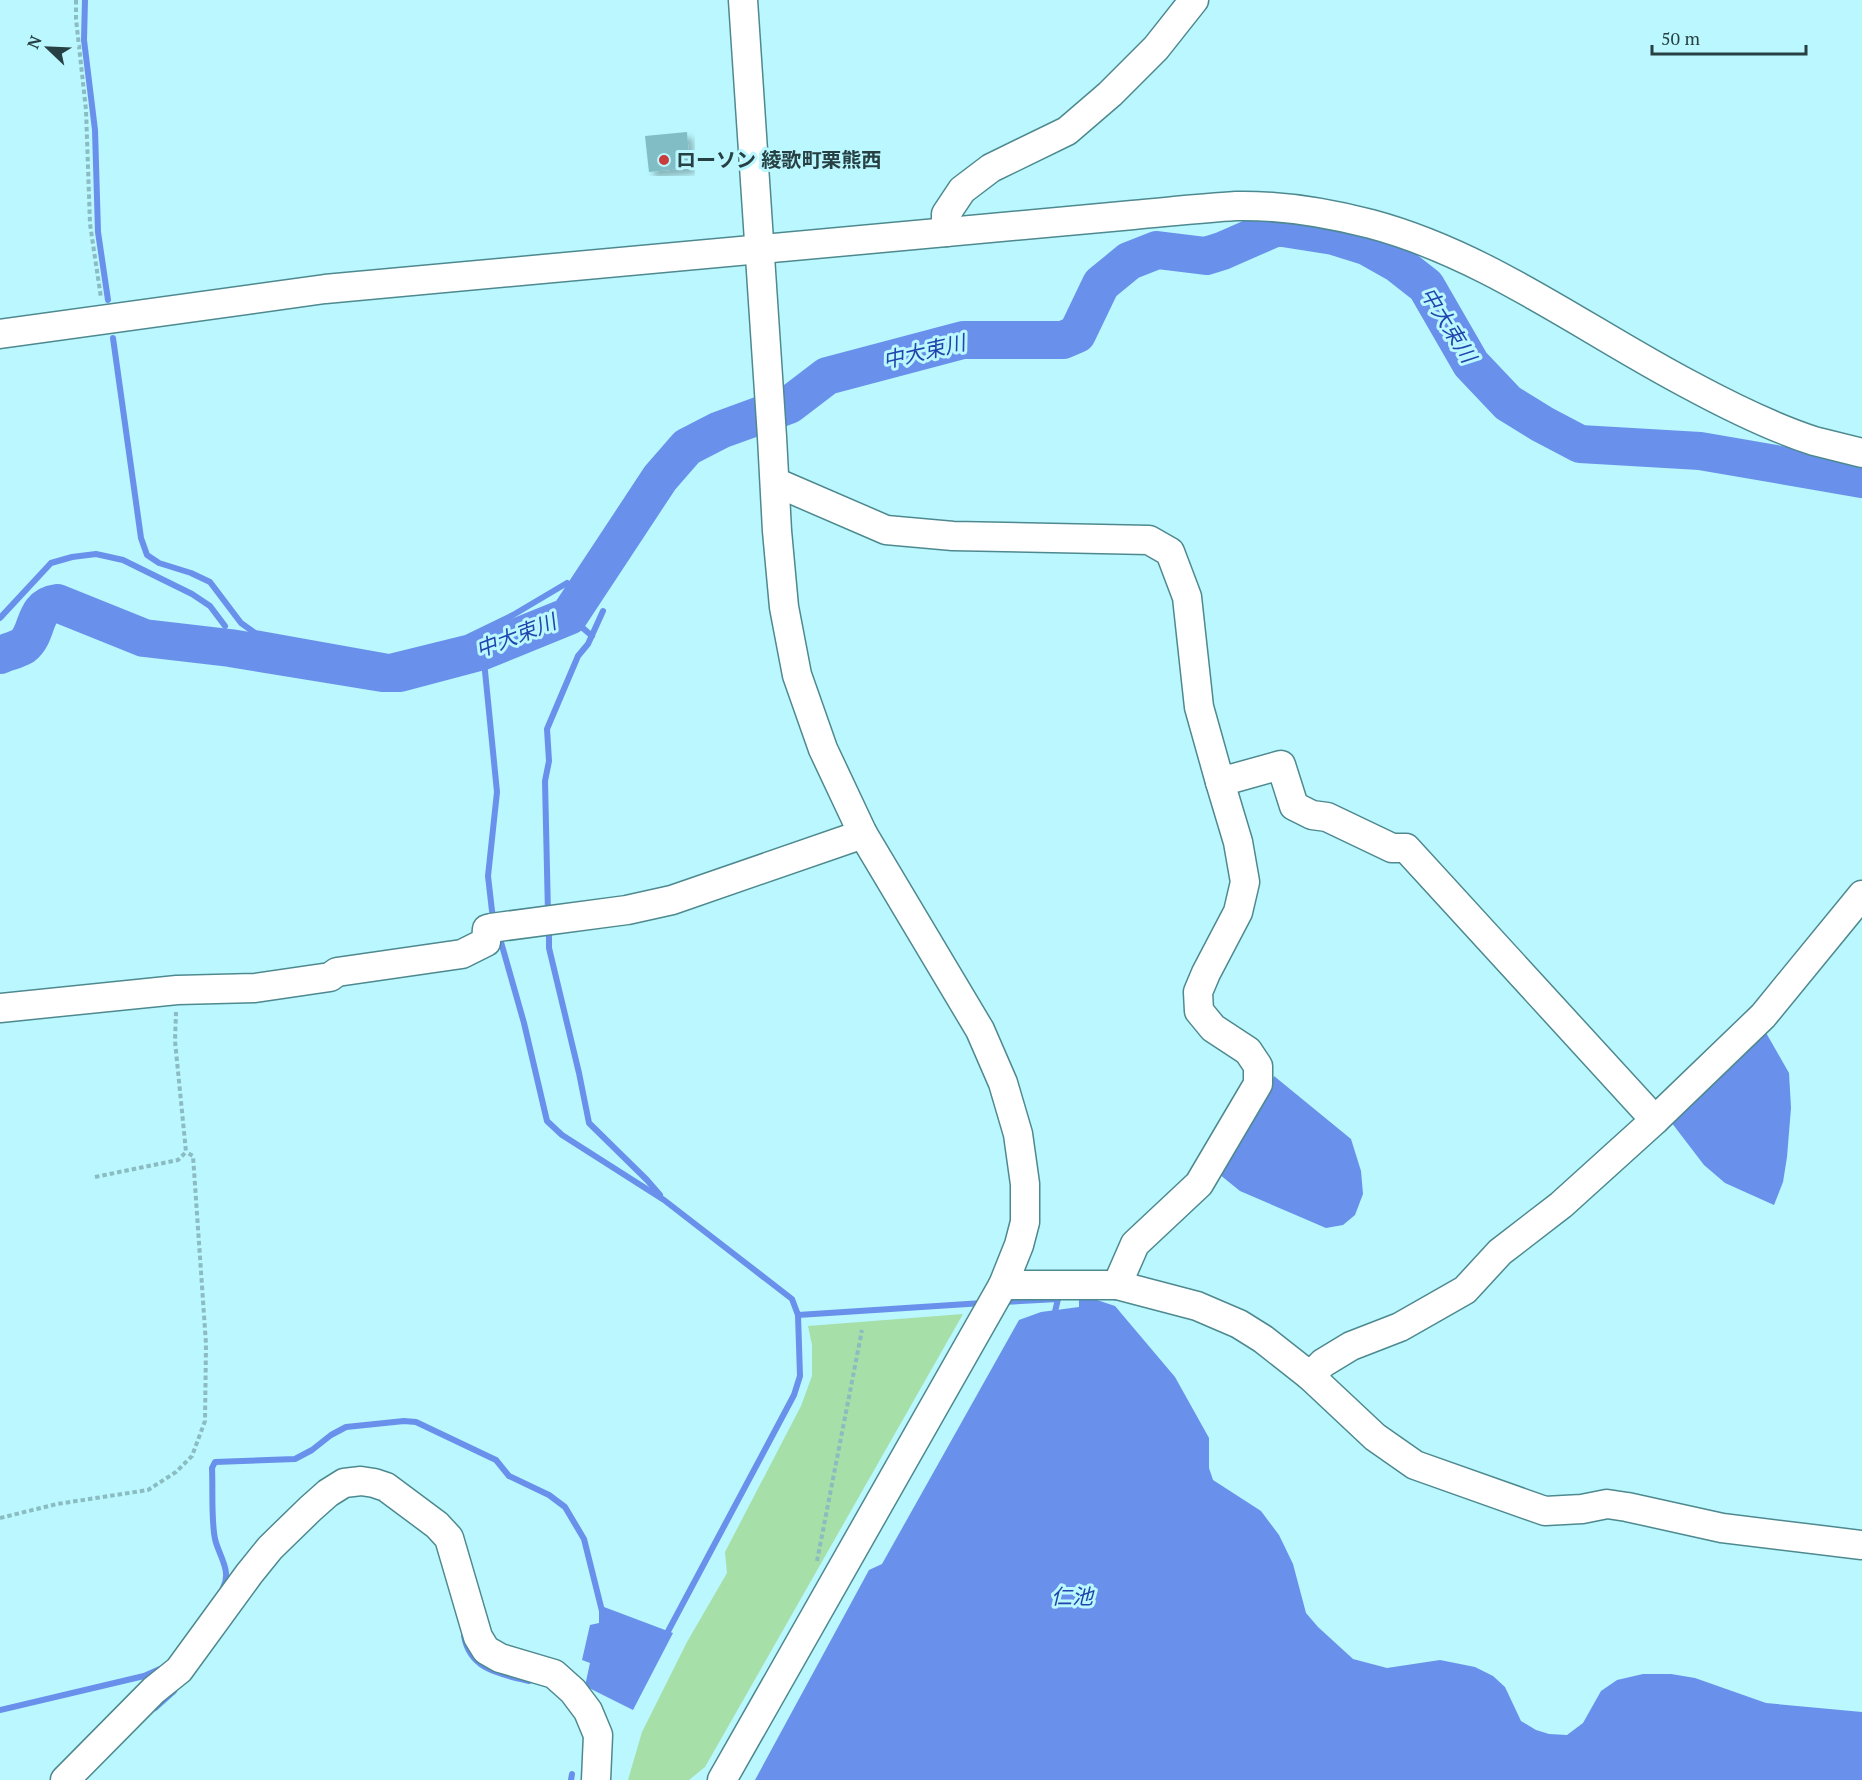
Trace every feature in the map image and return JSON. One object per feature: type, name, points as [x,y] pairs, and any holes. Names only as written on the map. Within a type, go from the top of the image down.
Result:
[{"type":"street","points":[[722,1780],[997,1296],[1019,1245],[1025,1222],[1025,1184],[1018,1134],[1003,1083],[980,1030],[864,834],[823,749],[798,675],[784,607],[777,531],[743,0]]},
{"type":"street","points":[[946,232],[946,214],[962,190],[991,168],[1066,131],[1110,94],[1156,48],[1194,0]]},
{"type":"street","points":[[0,334],[325,289],[1238,206],[1281,208],[1371,224],[1459,256],[1516,285],[1690,386],[1739,410],[1813,440],[1862,453]]},
{"type":"street","points":[[775,482],[885,530],[953,536],[1149,540],[1170,552],[1187,597],[1199,707],[1238,842],[1245,882],[1238,912],[1198,992],[1199,1011],[1213,1028],[1248,1051],[1258,1066],[1258,1084],[1199,1184],[1135,1244],[1117,1285]]},
{"type":"street","points":[[1220,782],[1281,765],[1294,806],[1312,815],[1327,817],[1392,848],[1406,848],[1655,1120]]},
{"type":"street","points":[[0,1008],[177,990],[255,988],[330,977],[337,972],[462,954],[486,942],[487,929],[627,910],[672,900],[864,834]]},
{"type":"street","points":[[1310,1376],[1323,1363],[1351,1346],[1400,1327],[1465,1290],[1500,1252],[1561,1205],[1655,1120],[1763,1016],[1858,909]]},
{"type":"street","points":[[997,1296],[1117,1285],[1197,1306],[1239,1324],[1263,1339],[1310,1376],[1375,1437],[1415,1465],[1545,1511],[1582,1509],[1607,1504],[1722,1528],[1862,1545]]},
{"type":"street","points":[[65,1780],[154,1690],[179,1670],[270,1548],[328,1493],[345,1483],[361,1481],[386,1487],[437,1525],[449,1538],[478,1637],[486,1650],[500,1658],[554,1674],[573,1691],[588,1711],[598,1735],[596,1780]]},
{"type":"path","points":[[76,0],[75,19],[86,110],[90,224],[104,321]]},
{"type":"path","points":[[177,990],[175,1041],[186,1152]]},
{"type":"path","points":[[95,1177],[178,1160],[186,1152]]},
{"type":"path","points":[[0,1518],[57,1504],[148,1490],[176,1473],[192,1456],[205,1420],[206,1344],[193,1156],[186,1152]]},
{"type":"path","points":[[816,1564],[862,1330]]},
{"type":"green space","points":[[963,1314],[705,1767],[689,1780],[628,1780],[642,1732],[687,1642],[727,1573],[725,1552],[801,1406],[812,1376],[812,1345],[808,1326]]},
{"type":"water","points":[[1765,1031],[1789,1073],[1791,1108],[1783,1182],[1774,1205],[1725,1183],[1704,1165],[1668,1118]]},
{"type":"water","points":[[1274,1076],[1351,1139],[1361,1171],[1363,1194],[1355,1215],[1343,1225],[1326,1228],[1240,1191],[1219,1174],[1268,1091]]},
{"type":"water","name":"仁池","points":[[1097,1292],[1097,1300],[1115,1306],[1175,1377],[1209,1438],[1209,1468],[1213,1480],[1261,1511],[1279,1535],[1293,1564],[1306,1613],[1353,1659],[1387,1668],[1440,1660],[1475,1667],[1493,1676],[1505,1687],[1521,1721],[1536,1730],[1549,1734],[1567,1735],[1583,1723],[1601,1691],[1617,1680],[1643,1674],[1671,1674],[1695,1678],[1766,1703],[1862,1712],[1862,1780],[755,1780],[869,1570],[882,1564],[1019,1320],[1041,1312],[1079,1307],[1079,1293]]},
{"type":"water","points":[[604,1607],[673,1633],[633,1710],[585,1686],[590,1663],[582,1660],[590,1625],[599,1623],[599,1609]]},
{"type":"building","points":[[687,132],[690,168],[649,172],[645,136]]},
{"type":"waterway","points":[[85,0],[84,40],[95,130],[98,232],[108,300]]},
{"type":"waterway","name":"中大束川","points":[[0,655],[23,646],[32,635],[43,609],[57,603],[144,638],[230,648],[383,673],[400,673],[483,651],[569,616],[660,478],[687,447],[720,430],[789,405],[827,376],[963,340],[1063,340],[1077,334],[1101,284],[1129,261],[1157,250],[1206,256],[1277,227],[1334,236],[1366,246],[1398,264],[1426,286],[1471,364],[1508,403],[1580,444],[1700,451],[1862,479]]},
{"type":"waterway","points":[[113,338],[141,538],[147,555],[159,563],[191,573],[210,582],[241,623],[255,633],[389,657],[466,638],[513,615],[567,583]]},
{"type":"waterway","points":[[0,618],[51,563],[96,554],[123,560],[192,594],[210,606],[225,626]]},
{"type":"waterway","points":[[548,914],[545,781],[549,761],[547,729],[578,656],[588,644],[603,611]]},
{"type":"waterway","points":[[569,616],[592,636]]},
{"type":"waterway","points":[[483,651],[497,792],[488,876],[494,920]]},
{"type":"waterway","points":[[549,927],[549,948],[589,1123],[660,1195]]},
{"type":"waterway","points":[[499,935],[524,1023],[547,1121],[562,1135],[664,1200],[792,1299],[798,1315],[983,1303]]},
{"type":"waterway","points":[[1002,1302],[1058,1299],[1054,1316]]},
{"type":"waterway","points":[[665,1637],[794,1395],[800,1376],[798,1315]]},
{"type":"waterway","points":[[223,1588],[226,1576],[215,1539],[213,1522],[212,1468],[215,1462],[295,1459],[346,1427],[404,1421],[416,1422],[496,1460],[509,1476],[549,1495],[565,1507],[584,1539],[603,1615]]},
{"type":"waterway","points":[[464,1636],[473,1656],[488,1669],[529,1681]]},
{"type":"waterway","points":[[0,1710],[144,1676],[160,1669]]},
{"type":"waterway","points":[[155,1708],[174,1691]]},
{"type":"waterway","points":[[571,1780],[572,1774]]},
{"type":"place","name":"ローソン 綾歌町栗熊西","points":[[664,160]]}]
